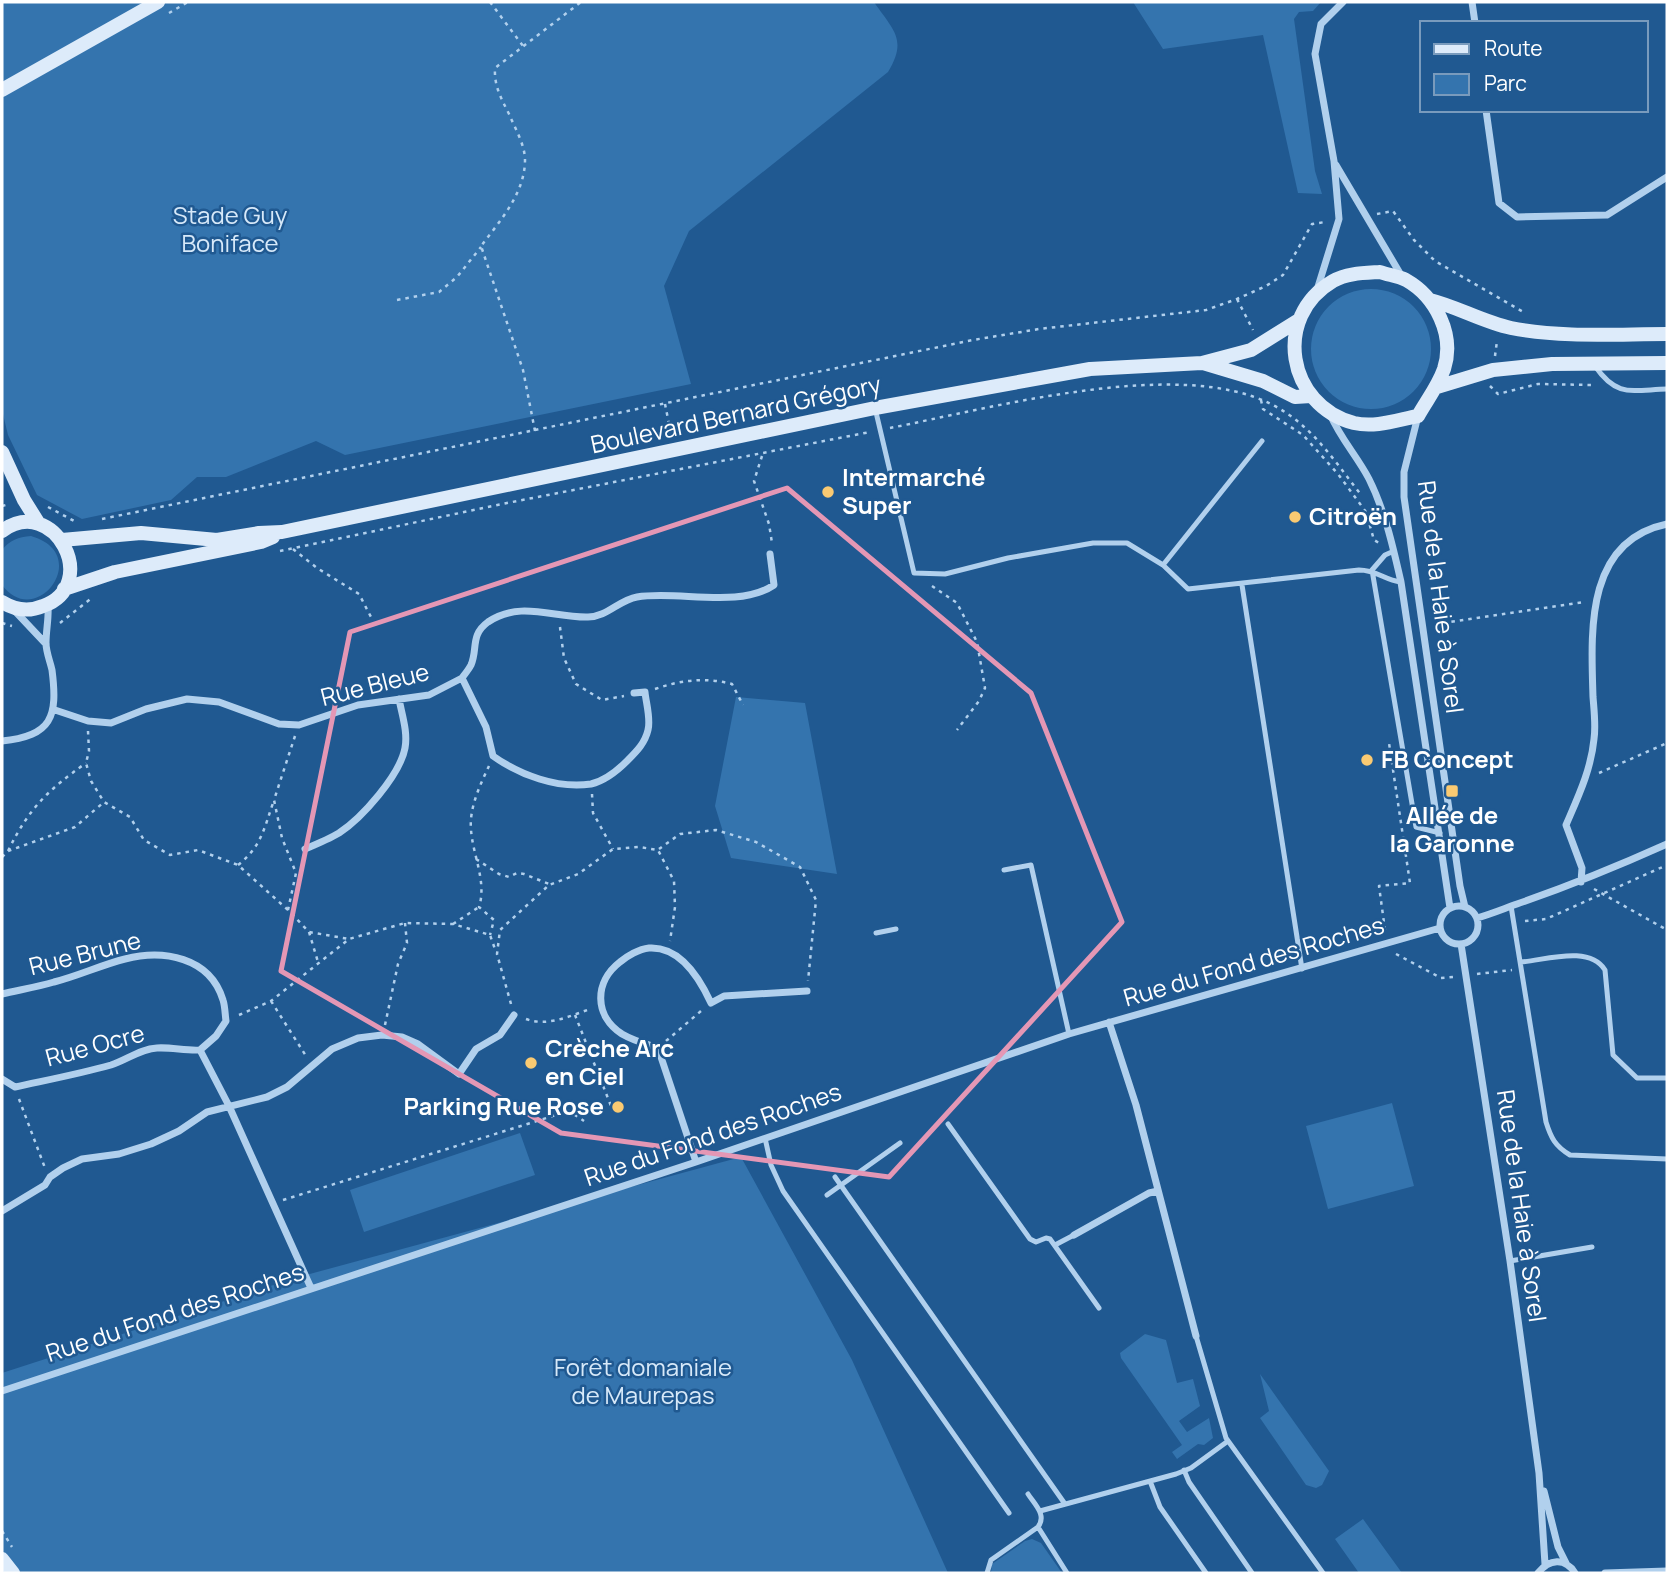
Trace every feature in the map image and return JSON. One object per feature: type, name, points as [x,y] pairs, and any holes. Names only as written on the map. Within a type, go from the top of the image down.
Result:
[{"type":"street","points":[[2,90],[158,2]]},
{"type":"street","points":[[1315,295],[1334,281],[1356,273],[1380,272],[1403,279],[1418,288],[1430,300],[1442,320],[1447,343],[1445,366],[1437,387],[1418,416],[1377,424],[1355,423],[1330,413],[1311,396],[1301,379],[1295,359],[1294,339],[1299,320],[1315,295],[1339,219],[1334,161],[1315,54],[1321,24],[1343,2]]},
{"type":"street","points":[[1472,2],[1475,21]]},
{"type":"street","points":[[1486,112],[1499,203],[1517,218],[1607,215],[1667,177]]},
{"type":"street","points":[[1334,161],[1403,279]]},
{"type":"street","points":[[1430,300],[1450,305],[1470,316],[1499,325],[1534,331],[1667,334]]},
{"type":"street","name":"Boulevard Bernard Grégory","points":[[62,540],[141,533],[217,540],[282,532],[875,408],[1090,369],[1202,363],[1251,350],[1299,320]]},
{"type":"street","name":"Boulevard Bernard Grégory","points":[[1202,363],[1264,382],[1295,397],[1311,396]]},
{"type":"street","points":[[1437,387],[1493,370],[1552,364],[1667,363]]},
{"type":"street","name":"Rue de la Haie à Sorel","points":[[1330,413],[1338,433],[1361,464],[1372,486],[1394,551],[1401,582],[1450,908]]},
{"type":"street","name":"Rue de la Haie à Sorel","points":[[1418,416],[1404,472],[1404,497],[1465,907]]},
{"type":"street","points":[[2,452],[24,500],[39,524]]},
{"type":"street","points":[[2,531],[17,523],[48,527],[62,540],[71,564],[64,589],[48,605],[22,610],[6,604]]},
{"type":"street","points":[[1581,882],[1582,868],[1566,825],[1586,778],[1595,738],[1592,663],[1595,600],[1601,580],[1620,548],[1653,527],[1667,524]]},
{"type":"street","name":"Boulevard Bernard Grégory","points":[[64,589],[115,572],[261,542],[282,532]]},
{"type":"street","points":[[634,693],[645,692],[649,727],[641,748],[608,776],[591,783],[534,779],[510,769],[493,757],[486,727],[462,678],[472,663],[474,640],[488,622],[530,610],[588,617],[605,613],[635,597],[710,598],[762,593],[774,585],[770,554]]},
{"type":"street","points":[[6,604],[46,644]]},
{"type":"street","points":[[2,741],[34,735],[55,710],[52,670],[46,644],[48,605]]},
{"type":"street","name":"Rue Bleue","points":[[55,710],[88,720],[111,723],[146,709],[187,699],[219,702],[279,724],[299,725],[358,705],[429,695],[462,678]]},
{"type":"street","points":[[305,849],[352,823],[392,778],[405,749],[406,733],[398,699]]},
{"type":"street","points":[[1477,918],[1498,913],[1581,882],[1667,844]]},
{"type":"street","points":[[1465,907],[1477,918],[1477,933],[1461,944],[1447,940],[1440,928],[1441,918],[1450,908],[1465,907]]},
{"type":"street","name":"Rue du Fond des Roches","points":[[2,1391],[696,1162],[1069,1034],[1440,928]]},
{"type":"street","name":"Rue de la Haie à Sorel","points":[[1461,944],[1510,1261],[1539,1473],[1545,1564]]},
{"type":"street","points":[[696,1162],[658,1048],[636,1042],[620,1033],[607,1019],[600,1005],[599,992],[606,977],[630,955],[649,948],[669,953],[687,964],[701,981],[711,1003],[724,996],[807,991]]},
{"type":"street","name":"Rue Brune","points":[[2,994],[53,983],[126,958],[175,956],[198,965],[214,981],[223,999],[226,1021]]},
{"type":"street","points":[[2,1210],[82,1159],[119,1154],[151,1144],[179,1131],[207,1112],[267,1097],[287,1087],[331,1049],[349,1042],[382,1035],[402,1037],[418,1044],[459,1074],[476,1049],[500,1035],[514,1015]]},
{"type":"street","points":[[226,1021],[216,1036],[200,1050],[229,1106],[311,1288]]},
{"type":"street","points":[[1110,1022],[1136,1105],[1196,1336]]},
{"type":"street","name":"Rue Ocre","points":[[15,1087],[90,1071],[117,1063],[139,1052],[158,1048],[183,1052],[200,1050]]},
{"type":"street","points":[[2,1079],[15,1087]]},
{"type":"street","points":[[1074,1235],[1149,1193],[1158,1191]]},
{"type":"street","name":"Rue de la Haie à Sorel","points":[[1539,1473],[1553,1532],[1566,1563],[1575,1573]]},
{"type":"street","points":[[2,1559],[13,1573]]},
{"type":"street","points":[[1538,1573],[1545,1564],[1555,1561],[1566,1563]]},
{"type":"street","points":[[1605,1573],[1667,1570]]},
{"type":"lane","points":[[1594,363],[1605,381],[1618,390],[1667,389]]},
{"type":"lane","points":[[875,408],[914,573],[945,574],[1008,558],[1093,543],[1127,543],[1163,565],[1188,589],[1359,570],[1372,570],[1391,581],[1401,582]]},
{"type":"lane","points":[[1163,565],[1262,441]]},
{"type":"lane","points":[[1372,570],[1385,555],[1394,551]]},
{"type":"lane","points":[[1372,570],[1416,827],[1440,833]]},
{"type":"lane","points":[[1242,584],[1302,969]]},
{"type":"lane","points":[[1004,870],[1031,865],[1069,1034]]},
{"type":"lane","points":[[1511,906],[1551,1140],[1570,1155],[1667,1159]]},
{"type":"lane","points":[[876,933],[895,929]]},
{"type":"lane","points":[[1521,962],[1585,955],[1600,962],[1605,970],[1613,1055],[1637,1078],[1667,1078]]},
{"type":"lane","points":[[948,1124],[1030,1239],[1036,1242],[1050,1239],[1099,1308]]},
{"type":"lane","points":[[765,1138],[771,1165],[783,1192],[1009,1513]]},
{"type":"lane","points":[[827,1195],[900,1143]]},
{"type":"lane","points":[[835,1177],[1065,1504]]},
{"type":"lane","points":[[1055,1245],[1074,1235]]},
{"type":"lane","points":[[1510,1261],[1592,1247]]},
{"type":"lane","points":[[1196,1336],[1228,1441],[1323,1573]]},
{"type":"lane","points":[[1040,1511],[1184,1470],[1228,1441]]},
{"type":"lane","points":[[1184,1470],[1189,1482],[1252,1573]]},
{"type":"lane","points":[[1150,1481],[1160,1507],[1206,1573]]},
{"type":"lane","points":[[987,1573],[991,1560],[1042,1522],[1042,1514],[1028,1494]]},
{"type":"lane","points":[[1038,1527],[1067,1573]]},
{"type":"path","points":[[490,2],[523,47]]},
{"type":"path","points":[[397,300],[439,292],[457,277],[506,214],[520,187],[526,159],[494,83],[495,68],[581,2]]},
{"type":"path","points":[[1374,214],[1392,211],[1414,240],[1435,261],[1532,316]]},
{"type":"path","points":[[104,537],[96,521],[973,340],[1206,310],[1275,281],[1290,267],[1312,224],[1331,221]]},
{"type":"path","points":[[481,246],[523,370],[535,431]]},
{"type":"path","points":[[1493,370],[1503,300]]},
{"type":"path","points":[[1490,387],[1498,394],[1538,384],[1597,385],[1605,381]]},
{"type":"path","points":[[270,553],[1045,397],[1161,385],[1205,386],[1243,393],[1275,406],[1321,441],[1364,498]]},
{"type":"path","points":[[1261,400],[1263,409],[1303,435],[1330,464],[1366,512],[1374,540],[1383,544],[1367,505]]},
{"type":"path","points":[[762,454],[754,481],[772,541]]},
{"type":"path","points":[[42,503],[81,524]]},
{"type":"path","points":[[292,549],[359,594],[371,617]]},
{"type":"path","points":[[914,573],[957,603],[977,642],[985,688],[979,701],[957,730]]},
{"type":"path","points":[[47,629],[52,629],[93,597]]},
{"type":"path","points":[[1443,623],[1595,600]]},
{"type":"path","points":[[558,614],[564,659],[576,684],[602,700],[634,693]]},
{"type":"path","points":[[2,623],[22,632],[34,631]]},
{"type":"path","points":[[645,692],[683,681],[715,680],[732,684],[743,705]]},
{"type":"path","points":[[88,720],[89,751],[86,763],[91,781],[104,802],[130,817],[144,840],[170,855],[198,850],[237,865],[288,910]]},
{"type":"path","points":[[1586,778],[1667,743]]},
{"type":"path","points":[[453,924],[479,907],[484,893],[471,828],[477,793],[493,757]]},
{"type":"path","points":[[2,857],[8,851],[21,824],[51,788],[86,763]]},
{"type":"path","points":[[591,783],[593,813],[613,849]]},
{"type":"path","points":[[237,865],[252,854],[259,843],[274,800]]},
{"type":"path","points":[[8,851],[75,827],[104,802]]},
{"type":"path","points":[[497,954],[500,930],[549,884],[578,874],[613,849],[639,847],[658,850],[680,834],[716,830],[756,842],[800,867],[816,900],[807,991]]},
{"type":"path","points":[[658,850],[674,881],[675,907],[669,953]]},
{"type":"path","points":[[476,859],[499,874],[509,877],[517,873],[524,874],[549,884]]},
{"type":"path","points":[[1514,922],[1546,919],[1667,865]]},
{"type":"path","points":[[1581,882],[1667,930]]},
{"type":"path","points":[[479,907],[494,920],[490,935],[514,1015],[535,1023],[561,1020],[600,1005]]},
{"type":"path","points":[[226,1021],[271,1001],[349,939],[405,923],[453,924],[490,935]]},
{"type":"path","points":[[382,1035],[398,964],[407,943],[405,923]]},
{"type":"path","points":[[309,932],[318,962]]},
{"type":"path","points":[[271,1001],[311,1065]]},
{"type":"path","points":[[658,1048],[711,1003]]},
{"type":"path","points":[[575,1015],[613,1111]]},
{"type":"path","points":[[15,1087],[50,1177]]},
{"type":"path","points":[[272,1203],[569,1111],[584,1121]]},
{"type":"highlighted area","points":[[787,488],[1031,693],[1122,922],[889,1177],[561,1133],[281,971],[350,632]]},
{"type":"green space","name":"Stade Guy Boniface","points":[[2,2],[874,2],[896,35],[897,51],[888,72],[689,231],[664,286],[691,384],[345,455],[316,441],[226,477],[197,477],[171,500],[82,519],[37,495],[8,435],[2,410]]},
{"type":"green space","points":[[1133,2],[1321,2],[1313,11],[1299,12],[1294,19],[1315,171],[1322,194],[1298,193],[1263,35],[1163,49]]},
{"type":"green space","points":[[1371,289],[1394,294],[1413,307],[1426,326],[1431,349],[1426,372],[1413,391],[1394,404],[1371,409],[1348,404],[1329,391],[1316,372],[1311,349],[1316,326],[1329,307],[1348,294]]},
{"type":"green space","points":[[31,536],[49,545],[58,558],[58,572],[53,584],[43,594],[30,599],[16,597],[2,585],[2,550],[15,540]]},
{"type":"green space","points":[[736,697],[805,703],[837,874],[731,858],[715,806]]},
{"type":"green space","points":[[1392,1103],[1414,1186],[1328,1209],[1306,1126]]},
{"type":"green space","points":[[520,1133],[535,1175],[364,1232],[350,1190]]},
{"type":"green space","name":"Forêt domaniale de Maurepas","points":[[741,1157],[852,1360],[948,1573],[2,1573],[2,1373],[295,1278]]},
{"type":"green space","points":[[1145,1334],[1166,1340],[1177,1383],[1193,1379],[1200,1406],[1179,1421],[1187,1432],[1209,1418],[1213,1438],[1204,1445],[1198,1444],[1177,1459],[1172,1452],[1182,1445],[1121,1358],[1120,1353]]},
{"type":"green space","points":[[1260,1374],[1329,1471],[1322,1485],[1316,1488],[1306,1485],[1260,1418],[1269,1411]]},
{"type":"green space","points":[[1363,1519],[1402,1573],[1359,1573],[1335,1539]]},
{"type":"green space","points":[[1032,1539],[1041,1543],[1062,1573],[991,1573],[992,1564]]},
{"type":"place","name":"Intermarché Super","points":[[828,492]]},
{"type":"place","name":"Citroën","points":[[1295,517]]},
{"type":"place","name":"FB Concept","points":[[1367,760]]},
{"type":"place","name":"Allée de la Garonne","points":[[1452,791]]},
{"type":"place","name":"Crèche Arc en Ciel","points":[[531,1063]]},
{"type":"place","name":"Parking Rue Rose","points":[[618,1107]]}]
